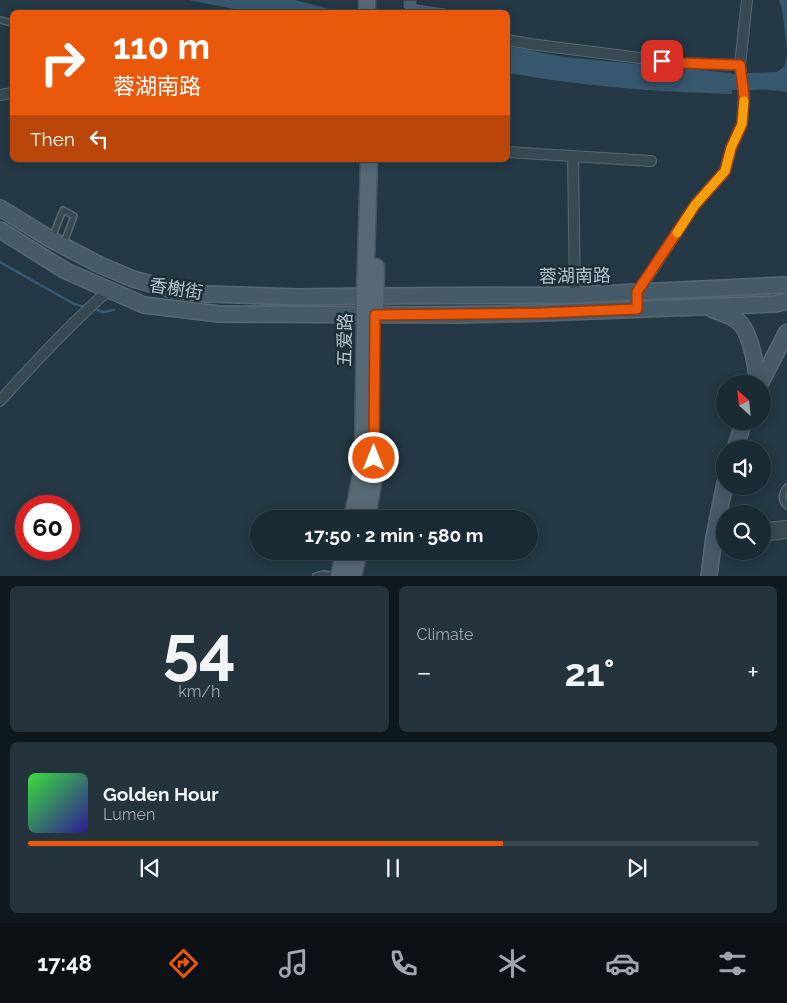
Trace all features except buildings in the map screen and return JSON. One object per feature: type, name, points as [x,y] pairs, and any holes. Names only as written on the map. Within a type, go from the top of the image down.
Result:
[{"type":"main road","name":"五爱路","points":[[368,510],[374,476],[369,162]]},
{"type":"main road","name":"五爱路","points":[[370,296],[378,162]]},
{"type":"main road","points":[[0,208],[56,242]]},
{"type":"main road","name":"香榭街","points":[[0,230],[104,294],[144,305],[220,314],[370,315]]},
{"type":"main road","name":"蓉湖南路","points":[[56,242],[100,265],[133,279],[170,289],[206,294],[299,297],[574,295],[787,286]]},
{"type":"main road","points":[[637,292],[637,309]]},
{"type":"main road","name":"蓉湖南路","points":[[370,315],[542,313],[776,304],[787,301]]},
{"type":"main road","points":[[704,307],[729,315],[740,323],[749,338],[757,375]]},
{"type":"main road","name":"五爱路","points":[[354,510],[363,466],[370,315]]},
{"type":"main road","points":[[763,375],[787,332]]},
{"type":"main road","points":[[709,576],[716,553]]},
{"type":"main road","points":[[339,576],[343,560]]},
{"type":"main road","points":[[353,576],[357,560]]},
{"type":"street","points":[[637,292],[695,205],[725,171],[731,148],[742,124],[744,96],[740,65],[747,0]]},
{"type":"street","points":[[510,40],[680,63],[740,65]]},
{"type":"street","points":[[510,152],[651,161]]},
{"type":"street","points":[[573,156],[574,295]]},
{"type":"street","points":[[0,402],[104,294]]},
{"type":"street","points":[[771,527],[787,526]]},
{"type":"street","points":[[771,535],[787,533]]},
{"type":"lane","points":[[63,210],[74,216],[66,236],[56,242],[63,210]]},
{"type":"lane","points":[[787,487],[784,489],[782,497],[783,503],[787,506]]},
{"type":"lane","points":[[316,576],[323,574],[336,576]]},
{"type":"water","points":[[189,0],[295,0],[333,10],[239,10]]},
{"type":"water","points":[[779,0],[787,0],[787,48],[782,9]]},
{"type":"water","points":[[510,46],[564,57],[731,73],[732,94],[619,88],[510,73]]},
{"type":"water","points":[[787,56],[787,92],[747,88],[745,73],[777,72],[784,67]]},
{"type":"waterway","points":[[710,82],[756,82],[787,79]]},
{"type":"waterway","points":[[0,262],[74,304],[86,307]]},
{"type":"waterway","points":[[644,301],[769,294]]},
{"type":"waterway","points":[[153,299],[229,307],[299,304]]},
{"type":"waterway","points":[[423,307],[629,302]]},
{"type":"waterway","points":[[94,309],[103,312],[114,310]]},
{"type":"slow traffic","points":[[677,233],[695,205],[725,171],[731,148],[742,124],[744,101]]},
{"type":"route","points":[[374,458],[375,315],[457,315],[637,309],[637,292],[695,205],[725,171],[731,148],[742,124],[744,96],[740,65],[662,61]]}]
